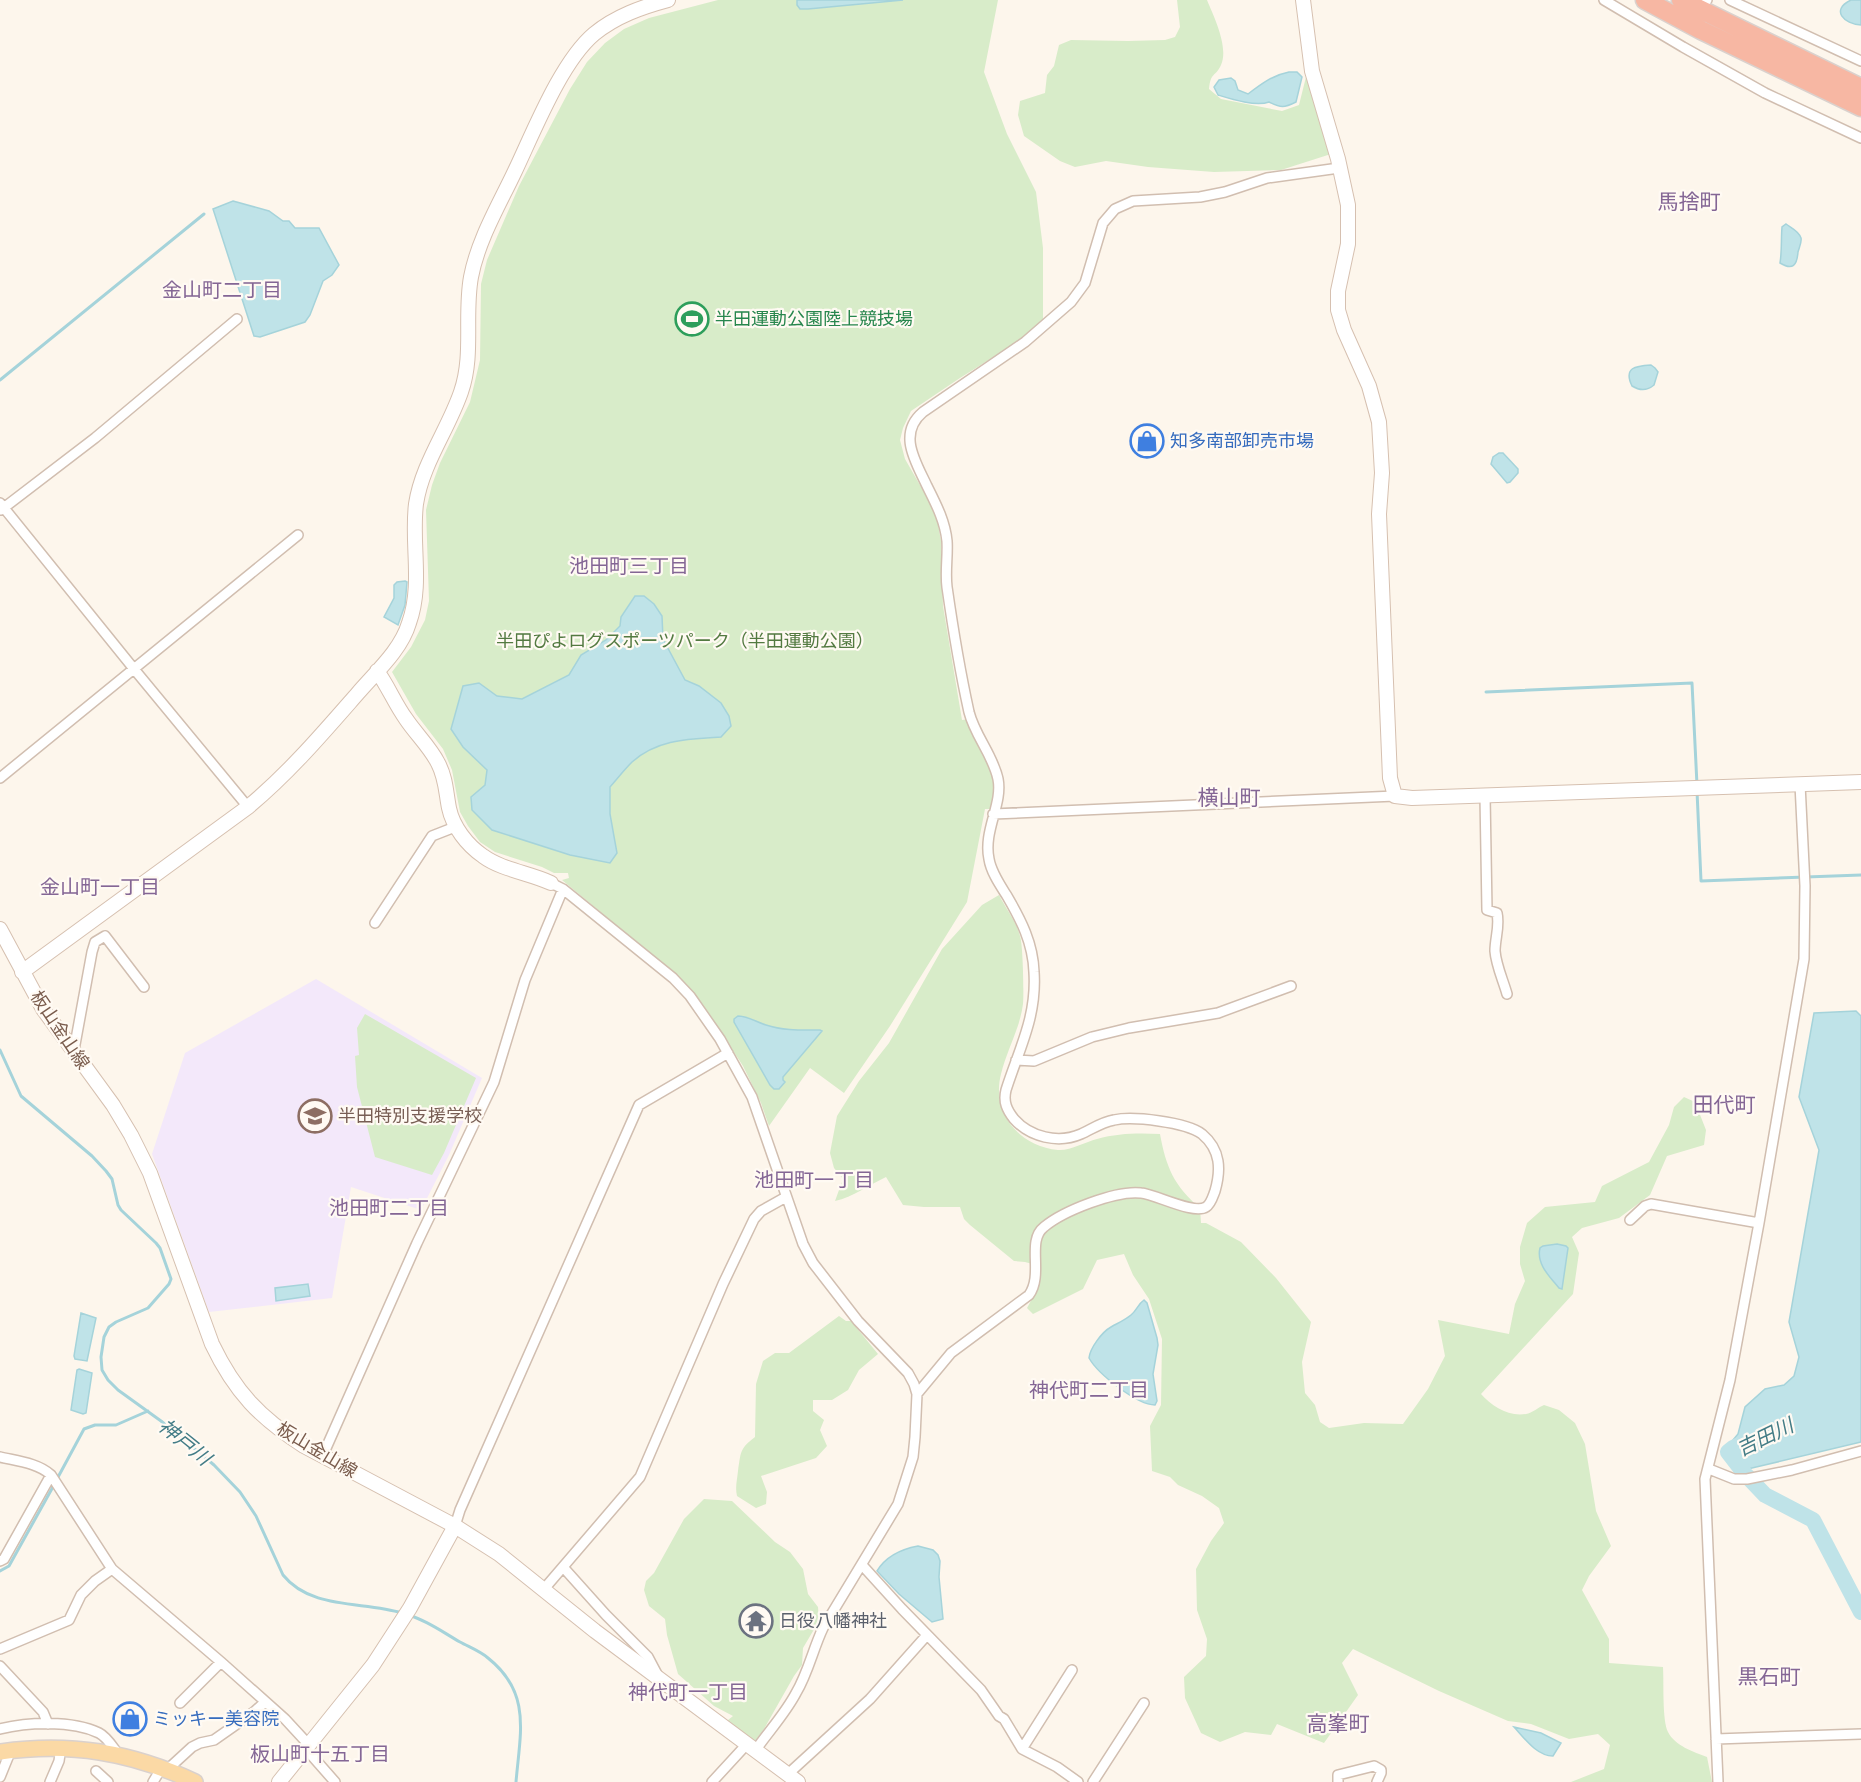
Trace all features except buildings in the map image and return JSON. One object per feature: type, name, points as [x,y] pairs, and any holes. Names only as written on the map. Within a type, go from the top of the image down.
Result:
[{"type":"highway","points":[[1645,0],[1701,30],[1861,107]]},
{"type":"highway","points":[[1681,0],[1861,88]]},
{"type":"main road","points":[[5,1751],[61,1747],[88,1749],[118,1754],[165,1768],[195,1782]]},
{"type":"street","points":[[22,972],[248,807],[287,772],[377,671],[402,639],[409,625],[416,597],[415,515],[422,479],[464,383],[468,358],[470,280],[477,251],[546,106],[576,55],[594,34],[616,19],[642,7],[668,0]]},
{"type":"street","points":[[1303,0],[1312,71],[1338,159],[1348,205],[1348,244],[1338,291],[1338,310],[1375,405],[1381,441],[1382,473],[1379,514],[1390,778],[1395,796]]},
{"type":"street","points":[[1604,0],[1685,44],[1766,93],[1861,138]]},
{"type":"street","points":[[1730,0],[1861,61]]},
{"type":"street","points":[[917,1394],[956,1349],[1029,1295],[1036,1275],[1036,1236],[1043,1227],[1066,1213],[1118,1194],[1141,1192],[1157,1196],[1176,1205],[1206,1207],[1213,1198],[1220,1175],[1217,1152],[1201,1134],[1189,1127],[1171,1122],[1116,1119],[1076,1136],[1042,1137],[1025,1129],[1009,1112],[1005,1101],[1006,1090],[1033,1009],[1035,972],[1032,952],[1023,924],[990,864],[989,830],[998,794],[998,778],[976,735],[970,714],[946,582],[946,533],[939,511],[911,453],[909,442],[912,425],[923,412],[1025,342],[1071,302],[1085,283],[1103,223],[1115,209],[1133,201],[1200,197],[1225,192],[1267,178],[1339,168]]},
{"type":"street","points":[[237,319],[95,438],[1,507],[248,807]]},
{"type":"street","points":[[0,778],[298,535]]},
{"type":"street","points":[[377,671],[404,717],[440,766],[455,827],[472,847],[484,857],[503,866],[557,886],[673,978],[698,1007],[728,1053],[752,1097],[803,1244],[813,1263],[858,1321],[908,1373],[914,1384],[917,1394],[915,1437],[908,1476],[893,1513],[823,1628],[797,1692],[751,1748],[712,1782]]},
{"type":"street","points":[[993,814],[1395,796],[1412,798],[1485,796],[1861,782]]},
{"type":"street","points":[[1718,1782],[1705,1479],[1730,1380],[1803,959],[1805,886],[1800,784]]},
{"type":"street","points":[[1485,796],[1487,910],[1497,913],[1499,921],[1495,955],[1507,994]]},
{"type":"street","points":[[375,923],[432,836],[455,827]]},
{"type":"street","points":[[323,1455],[417,1243],[494,1082],[557,886]]},
{"type":"street","name":"板山金山線","points":[[0,929],[43,1009],[113,1105],[131,1135],[150,1173],[221,1363],[242,1395],[258,1412],[304,1446],[455,1526],[499,1554],[595,1630],[793,1778]]},
{"type":"street","points":[[74,1050],[95,942],[105,936],[144,987]]},
{"type":"street","points":[[1016,1060],[1034,1061],[1092,1037],[1129,1028],[1218,1013],[1291,986]]},
{"type":"street","points":[[279,1782],[373,1665],[407,1613],[455,1526],[639,1105],[728,1053]]},
{"type":"street","points":[[544,1589],[640,1477],[723,1284],[754,1219],[761,1211],[786,1197]]},
{"type":"street","points":[[1630,1220],[1645,1206],[1651,1204],[1759,1223]]},
{"type":"street","points":[[1709,1469],[1734,1479],[1747,1479],[1792,1470],[1861,1451]]},
{"type":"street","points":[[0,1457],[45,1469],[58,1483],[92,1541],[112,1569],[285,1719],[334,1782]]},
{"type":"street","points":[[0,1561],[51,1475]]},
{"type":"street","points":[[862,1565],[981,1690],[999,1716],[1004,1719],[1022,1749],[1057,1767],[1078,1782]]},
{"type":"street","points":[[563,1567],[648,1657],[658,1676]]},
{"type":"street","points":[[0,1649],[69,1620],[81,1595],[112,1569]]},
{"type":"street","points":[[793,1778],[870,1699],[927,1635]]},
{"type":"street","points":[[180,1703],[221,1662]]},
{"type":"street","points":[[0,1666],[43,1712],[48,1724]]},
{"type":"street","points":[[1022,1749],[1072,1670]]},
{"type":"street","points":[[153,1782],[165,1768],[192,1747],[214,1740],[265,1702]]},
{"type":"street","points":[[1093,1782],[1144,1702]]},
{"type":"street","points":[[0,1729],[14,1725],[48,1724],[77,1727],[99,1733],[118,1754]]},
{"type":"street","points":[[1716,1739],[1861,1734]]},
{"type":"street","points":[[50,1782],[59,1761],[61,1747]]},
{"type":"street","points":[[0,1777],[5,1751]]},
{"type":"street","points":[[1338,1782],[1338,1775],[1374,1766],[1381,1773],[1377,1782]]},
{"type":"street","points":[[96,1771],[108,1782]]},
{"type":"shaded area","name":"半田特別支援学校","points":[[316,979],[482,1078],[449,1155],[421,1210],[351,1187],[332,1298],[209,1312],[152,1154],[185,1053]]},
{"type":"green space","name":"半田ぴよログスポーツパーク（半田運動公園）","points":[[718,0],[998,0],[984,72],[1007,134],[1036,192],[1043,248],[1043,320],[1022,339],[911,411],[900,440],[905,459],[936,513],[941,541],[943,606],[962,720],[969,719],[994,779],[992,809],[985,809],[967,902],[890,1026],[844,1093],[810,1068],[769,1126],[761,1103],[743,1066],[703,1005],[674,973],[562,880],[569,878],[568,873],[554,873],[495,852],[480,842],[460,812],[452,770],[443,749],[416,714],[392,672],[411,647],[425,620],[429,601],[426,510],[440,463],[470,402],[480,360],[481,284],[487,260],[519,186],[570,89],[587,62],[605,43],[624,29],[649,18]]},
{"type":"green space","points":[[1177,0],[1207,0],[1217,23],[1222,41],[1223,58],[1219,69],[1211,79],[1209,89],[1221,99],[1282,111],[1299,105],[1306,77],[1331,154],[1281,170],[1214,172],[1106,161],[1075,167],[1060,161],[1024,136],[1018,115],[1020,101],[1045,93],[1047,75],[1054,66],[1059,45],[1071,40],[1165,40],[1175,37],[1180,27]]},
{"type":"green space","points":[[999,895],[1014,920],[1021,941],[1023,959],[1021,1013],[1001,1074],[999,1088],[1004,1114],[1011,1125],[1031,1142],[1058,1150],[1113,1136],[1160,1134],[1172,1175],[1184,1192],[1200,1208],[1201,1223],[1206,1223],[1241,1242],[1276,1278],[1311,1322],[1302,1362],[1305,1393],[1315,1405],[1320,1422],[1329,1428],[1364,1423],[1403,1424],[1428,1389],[1445,1356],[1438,1320],[1509,1334],[1515,1304],[1525,1281],[1520,1264],[1520,1247],[1527,1223],[1545,1207],[1595,1202],[1602,1186],[1649,1162],[1669,1125],[1674,1107],[1684,1097],[1695,1102],[1706,1130],[1704,1145],[1667,1156],[1650,1195],[1619,1218],[1582,1228],[1572,1237],[1579,1253],[1573,1294],[1481,1394],[1490,1403],[1513,1414],[1526,1414],[1544,1405],[1559,1410],[1575,1423],[1585,1444],[1596,1511],[1611,1546],[1589,1576],[1582,1590],[1609,1639],[1609,1663],[1663,1667],[1664,1710],[1668,1732],[1680,1745],[1707,1757],[1712,1782],[1571,1782],[1604,1769],[1610,1745],[1598,1734],[1569,1739],[1531,1724],[1508,1721],[1439,1691],[1353,1649],[1342,1663],[1358,1695],[1324,1743],[1277,1724],[1271,1735],[1245,1732],[1220,1742],[1201,1733],[1185,1698],[1184,1677],[1206,1656],[1207,1639],[1197,1610],[1196,1569],[1224,1523],[1219,1508],[1202,1496],[1178,1485],[1170,1477],[1152,1471],[1150,1426],[1161,1405],[1162,1339],[1149,1299],[1133,1275],[1124,1254],[1097,1260],[1083,1289],[1033,1314],[1027,1308],[1038,1288],[1040,1266],[1014,1261],[964,1219],[960,1207],[903,1205],[886,1177],[855,1194],[835,1201],[843,1179],[834,1168],[830,1153],[837,1116],[859,1081],[889,1043],[942,949],[982,905]]},
{"type":"green space","points":[[365,1014],[476,1078],[444,1153],[432,1175],[375,1157],[357,1087],[355,1056],[359,1055],[357,1028]]},
{"type":"green space","points":[[839,1316],[846,1321],[851,1321],[878,1354],[859,1370],[848,1390],[832,1400],[813,1400],[813,1411],[824,1420],[820,1430],[827,1446],[816,1458],[761,1476],[767,1492],[766,1504],[756,1508],[737,1496],[736,1487],[742,1452],[755,1437],[756,1384],[763,1361],[775,1353],[789,1353]]},
{"type":"green space","points":[[704,1499],[732,1501],[775,1542],[790,1552],[803,1569],[808,1594],[818,1607],[819,1621],[803,1648],[802,1665],[752,1745],[722,1725],[733,1716],[714,1706],[678,1674],[665,1619],[649,1606],[644,1590],[646,1581],[654,1573],[684,1519]]},
{"type":"water","points":[[797,0],[903,0],[800,9]]},
{"type":"water","points":[[1851,0],[1861,0],[1861,25],[1849,22],[1840,12],[1841,8]]},
{"type":"water","points":[[1289,72],[1297,72],[1302,77],[1296,102],[1285,106],[1269,102],[1251,103],[1218,95],[1214,87],[1219,80],[1231,78],[1235,81],[1238,90],[1248,94],[1262,83]]},
{"type":"water","points":[[233,201],[269,211],[283,221],[289,221],[295,228],[319,228],[339,265],[332,275],[323,281],[305,322],[260,337],[254,336],[213,209]]},
{"type":"water","points":[[1786,224],[1797,232],[1801,240],[1797,260],[1791,266],[1780,263],[1782,227]]},
{"type":"water","points":[[1651,365],[1658,372],[1654,385],[1644,389],[1632,386],[1630,371],[1636,367]]},
{"type":"water","points":[[1503,453],[1518,469],[1518,473],[1507,483],[1491,464],[1493,457]]},
{"type":"water","points":[[407,582],[405,605],[398,625],[384,617],[394,598],[394,585]]},
{"type":"water","points":[[635,596],[644,596],[654,604],[662,616],[663,639],[685,680],[699,686],[721,703],[729,716],[731,726],[721,737],[674,742],[652,749],[642,754],[623,771],[610,787],[610,814],[617,853],[610,863],[570,855],[492,830],[472,810],[471,797],[485,785],[487,770],[463,747],[451,729],[463,686],[479,683],[497,696],[522,699],[569,675],[581,655],[606,640],[620,626],[621,617]]},
{"type":"water","points":[[1856,1011],[1861,1016],[1861,1442],[1748,1469],[1728,1446],[1738,1434],[1745,1407],[1765,1389],[1784,1385],[1794,1376],[1799,1357],[1789,1322],[1819,1150],[1799,1097],[1814,1013]]},
{"type":"water","points":[[738,1016],[780,1028],[822,1031],[783,1077],[785,1082],[779,1089],[774,1089],[734,1022]]},
{"type":"water","points":[[1557,1244],[1568,1248],[1562,1289],[1545,1270],[1539,1254],[1543,1246]]},
{"type":"water","points":[[308,1284],[310,1296],[276,1301],[275,1288]]},
{"type":"water","points":[[1144,1300],[1147,1303],[1158,1345],[1153,1374],[1157,1401],[1155,1405],[1138,1400],[1119,1387],[1089,1358],[1094,1345],[1104,1333],[1131,1315]]},
{"type":"water","points":[[81,1313],[96,1318],[87,1361],[75,1359],[74,1356]]},
{"type":"water","points":[[79,1369],[92,1373],[86,1413],[83,1414],[71,1410]]},
{"type":"water","points":[[918,1546],[933,1550],[940,1561],[939,1577],[943,1619],[932,1622],[899,1594],[877,1571],[895,1554]]},
{"type":"water","points":[[1514,1727],[1541,1733],[1561,1743],[1553,1756],[1547,1755],[1532,1746]]},
{"type":"waterway","points":[[0,380],[204,214]]},
{"type":"waterway","points":[[1486,692],[1692,683],[1697,785]]},
{"type":"waterway","points":[[1697,791],[1701,881],[1861,875]]},
{"type":"waterway","name":"神戸川","points":[[0,1050],[21,1096],[92,1156],[112,1179],[118,1205],[160,1248],[171,1279],[148,1308],[109,1327],[104,1337],[101,1357],[102,1370],[108,1380],[214,1465],[240,1492],[256,1516],[283,1575],[295,1586],[308,1594],[338,1603],[402,1613]]},
{"type":"waterway","points":[[57,1479],[84,1429],[95,1425],[116,1425],[148,1411]]},
{"type":"waterway","name":"吉田川","points":[[1750,1440],[1728,1452],[1765,1495],[1813,1520],[1861,1612]]},
{"type":"waterway","points":[[0,1571],[9,1566],[54,1485]]},
{"type":"waterway","name":"神戸川","points":[[411,1616],[478,1651],[502,1671],[512,1685],[520,1715],[516,1782]]},
{"type":"place","name":"半田運動公園陸上競技場","points":[[692,319]]},
{"type":"place","name":"知多南部卸売市場","points":[[1147,441]]},
{"type":"place","name":"半田特別支援学校","points":[[315,1116]]},
{"type":"place","name":"日役八幡神社","points":[[756,1621]]},
{"type":"place","name":"ミッキー美容院","points":[[130,1719]]},
{"type":"district","name":"馬捨町","points":[[1689,202]]},
{"type":"district","name":"金山町二丁目","points":[[222,290]]},
{"type":"district","name":"池田町三丁目","points":[[629,566]]},
{"type":"district","name":"横山町","points":[[1229,798]]},
{"type":"district","name":"金山町一丁目","points":[[100,887]]},
{"type":"district","name":"田代町","points":[[1724,1105]]},
{"type":"district","name":"池田町一丁目","points":[[814,1180]]},
{"type":"district","name":"池田町二丁目","points":[[389,1208]]},
{"type":"district","name":"神代町二丁目","points":[[1089,1390]]},
{"type":"district","name":"黒石町","points":[[1769,1677]]},
{"type":"district","name":"神代町一丁目","points":[[688,1692]]},
{"type":"district","name":"高峯町","points":[[1338,1724]]},
{"type":"district","name":"板山町十五丁目","points":[[320,1754]]}]
